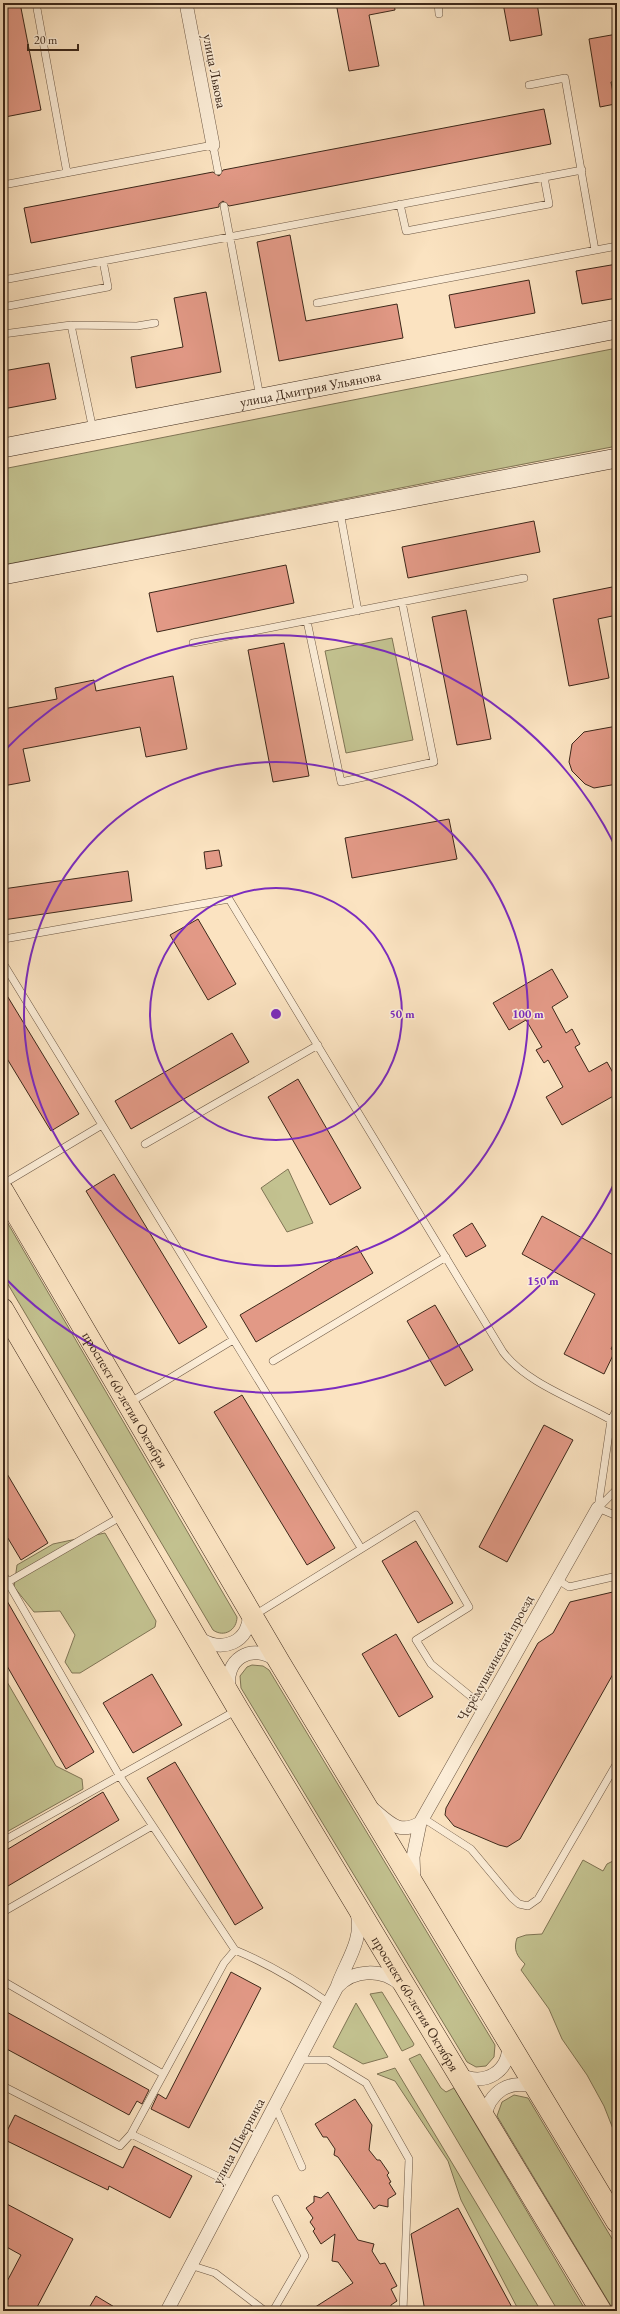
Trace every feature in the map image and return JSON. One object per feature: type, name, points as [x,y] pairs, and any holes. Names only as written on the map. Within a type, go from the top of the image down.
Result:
[{"type":"main road","name":"улица Дмитрия Ульянова","points":[[3,448],[617,329]]},
{"type":"main road","points":[[3,575],[617,458]]},
{"type":"main road","name":"проспект 60-летия Октября","points":[[3,1191],[280,1663],[417,1893],[617,2222]]},
{"type":"main road","name":"проспект 60-летия Октября","points":[[6,1319],[125,1515],[235,1702],[601,2311]]},
{"type":"street","name":"улица Львова","points":[[186,3],[213,145]]},
{"type":"street","name":"Черёмушкинский проезд","points":[[417,1893],[413,1876],[413,1857],[421,1821],[485,1708],[564,1583],[598,1508]]},
{"type":"street","points":[[198,1637],[212,1646],[226,1645],[238,1640],[248,1626],[251,1612]]},
{"type":"street","name":"проспект 60-летия Октября","points":[[235,1702],[228,1681],[231,1667],[241,1656],[254,1652],[269,1654],[280,1663]]},
{"type":"street","points":[[362,1800],[400,1828],[412,1828],[421,1821]]},
{"type":"street","name":"улица Шверника","points":[[167,2311],[337,1987],[359,1932],[358,1918],[353,1897]]},
{"type":"street","name":"улица Шверника","points":[[337,1987],[345,1978],[356,1973],[383,1974],[397,1981],[411,1994]]},
{"type":"street","points":[[460,2075],[470,2079],[490,2077],[506,2063],[509,2053],[509,2043]]},
{"type":"street","points":[[484,2118],[486,2106],[493,2096],[502,2088],[512,2084],[524,2084],[535,2087]]},
{"type":"lane","points":[[36,3],[67,173]]},
{"type":"lane","points":[[438,3],[439,14]]},
{"type":"lane","points":[[529,85],[565,78],[595,250]]},
{"type":"lane","points":[[3,185],[213,145],[218,171]]},
{"type":"lane","points":[[3,280],[582,170]]},
{"type":"lane","points":[[400,204],[406,231],[428,227],[549,204],[544,177]]},
{"type":"lane","points":[[224,206],[260,397]]},
{"type":"lane","points":[[317,303],[617,246]]},
{"type":"lane","points":[[3,307],[108,287],[103,260]]},
{"type":"lane","points":[[3,334],[71,325],[137,326],[156,323]]},
{"type":"lane","points":[[71,325],[93,431]]},
{"type":"lane","points":[[340,512],[358,611]]},
{"type":"lane","points":[[193,643],[524,578]]},
{"type":"lane","points":[[307,621],[341,782],[434,762],[402,602]]},
{"type":"lane","points":[[3,942],[4,939],[229,899],[512,1364],[611,1420]]},
{"type":"lane","points":[[3,963],[361,1548]]},
{"type":"lane","points":[[145,1144],[318,1044]]},
{"type":"lane","points":[[3,1184],[102,1125]]},
{"type":"lane","points":[[273,1361],[446,1257]]},
{"type":"lane","points":[[128,1404],[233,1340]]},
{"type":"lane","points":[[598,1508],[611,1420],[617,1409]]},
{"type":"lane","points":[[598,1508],[617,1489]]},
{"type":"lane","points":[[598,1508],[617,1516]]},
{"type":"lane","points":[[8,1582],[125,1515]]},
{"type":"lane","points":[[251,1612],[416,1515],[469,1607],[416,1640],[431,1664],[485,1708]]},
{"type":"lane","points":[[3,1574],[119,1775],[235,1950],[259,1960],[306,1986],[329,2003]]},
{"type":"lane","points":[[564,1583],[617,1576]]},
{"type":"lane","points":[[3,1841],[119,1775],[235,1702]]},
{"type":"lane","points":[[421,1821],[471,1849],[512,1898],[519,1904],[528,1906],[538,1899],[617,1763]]},
{"type":"lane","points":[[3,1912],[152,1826]]},
{"type":"lane","points":[[3,2086],[120,2146],[131,2134],[224,1963],[235,1950]]},
{"type":"lane","points":[[3,1981],[163,2074]]},
{"type":"lane","points":[[299,2060],[328,2060],[366,2083],[409,2160],[403,2311]]},
{"type":"lane","points":[[275,2105],[302,2167]]},
{"type":"lane","points":[[131,2134],[233,2184]]},
{"type":"lane","points":[[273,2311],[305,2256],[276,2199]]},
{"type":"lane","points":[[190,2265],[215,2273],[265,2311]]},
{"type":"shaded area","points":[[617,348],[617,446],[3,565],[3,469]]},
{"type":"shaded area","points":[[392,638],[413,740],[346,753],[325,651]]},
{"type":"shaded area","points":[[288,1169],[313,1223],[287,1232],[261,1188]]},
{"type":"shaded area","points":[[3,1215],[237,1617],[235,1626],[229,1631],[221,1633],[213,1630],[3,1276]]},
{"type":"shaded area","points":[[105,1533],[156,1621],[155,1627],[80,1673],[72,1673],[65,1662],[75,1635],[60,1611],[34,1612],[14,1587],[17,1565],[53,1544]]},
{"type":"shaded area","points":[[252,1665],[263,1666],[269,1670],[495,2045],[494,2057],[486,2066],[476,2067],[467,2062],[241,1688],[240,1676],[247,1667]]},
{"type":"shaded area","points":[[3,1675],[56,1766],[82,1779],[83,1789],[3,1834]]},
{"type":"shaded area","points":[[617,1859],[617,2139],[604,2106],[587,2075],[562,2039],[549,2009],[521,1970],[525,1964],[518,1955],[515,1946],[517,1938],[526,1935],[542,1934],[583,1860],[603,1871],[607,1864]]},
{"type":"shaded area","points":[[382,1992],[414,2044],[413,2046],[402,2051],[370,1994]]},
{"type":"shaded area","points":[[356,2003],[388,2057],[363,2064],[333,2047]]},
{"type":"shaded area","points":[[420,2054],[441,2088],[446,2092],[454,2088],[586,2311],[558,2311],[409,2059]]},
{"type":"shaded area","points":[[395,2068],[541,2311],[519,2311],[461,2200],[448,2161],[395,2081],[377,2074]]},
{"type":"shaded area","points":[[514,2095],[528,2098],[617,2247],[617,2311],[614,2311],[497,2116],[502,2102]]},
{"type":"building","points":[[3,3],[20,3],[41,110],[5,117],[3,106]]},
{"type":"building","points":[[336,3],[394,3],[395,10],[369,15],[379,66],[349,71]]},
{"type":"building","points":[[503,3],[537,3],[542,35],[510,41]]},
{"type":"building","points":[[617,34],[617,81],[611,82],[615,104],[600,107],[589,39]]},
{"type":"building","points":[[544,109],[551,144],[229,206],[223,201],[219,204],[219,207],[31,243],[24,208],[213,172],[219,176],[223,170]]},
{"type":"building","points":[[290,235],[306,321],[397,304],[403,338],[279,361],[257,242]]},
{"type":"building","points":[[617,264],[617,298],[582,304],[576,271]]},
{"type":"building","points":[[529,280],[535,313],[455,328],[449,295]]},
{"type":"building","points":[[206,292],[221,372],[136,388],[131,357],[183,347],[174,298]]},
{"type":"building","points":[[49,363],[56,399],[3,409],[3,371]]},
{"type":"building","points":[[534,521],[540,552],[408,578],[402,547]]},
{"type":"building","points":[[286,565],[294,603],[157,632],[149,593]]},
{"type":"building","points":[[617,586],[617,615],[598,619],[609,678],[569,686],[553,599]]},
{"type":"building","points":[[466,610],[491,739],[457,745],[432,617]]},
{"type":"building","points":[[284,643],[309,776],[273,782],[248,650]]},
{"type":"building","points":[[173,676],[187,749],[146,757],[140,727],[23,749],[30,781],[3,786],[3,709],[57,699],[55,688],[94,680],[96,691]]},
{"type":"building","points":[[617,726],[617,784],[594,788],[585,784],[572,771],[569,762],[572,744],[584,732]]},
{"type":"building","points":[[449,819],[457,859],[352,878],[345,838]]},
{"type":"building","points":[[219,850],[222,866],[206,869],[204,852]]},
{"type":"building","points":[[128,871],[132,901],[3,920],[3,889]]},
{"type":"building","points":[[198,919],[236,984],[208,1000],[170,935]]},
{"type":"building","points":[[552,969],[568,997],[552,1007],[566,1033],[572,1029],[580,1044],[575,1047],[589,1072],[607,1062],[617,1080],[617,1094],[562,1125],[546,1097],[563,1087],[548,1060],[544,1063],[536,1050],[542,1047],[526,1020],[509,1030],[493,1003]]},
{"type":"building","points":[[3,989],[79,1114],[51,1131],[3,1052]]},
{"type":"building","points":[[232,1033],[249,1062],[131,1129],[115,1101]]},
{"type":"building","points":[[298,1079],[361,1188],[330,1205],[268,1097]]},
{"type":"building","points":[[114,1174],[207,1327],[179,1344],[86,1191]]},
{"type":"building","points":[[542,1216],[617,1257],[617,1337],[611,1349],[615,1351],[604,1374],[564,1354],[595,1294],[522,1254]]},
{"type":"building","points":[[472,1223],[486,1246],[466,1257],[453,1235]]},
{"type":"building","points":[[357,1246],[373,1273],[256,1342],[240,1315]]},
{"type":"building","points":[[435,1305],[473,1370],[445,1386],[407,1321]]},
{"type":"building","points":[[242,1395],[335,1548],[307,1565],[214,1412]]},
{"type":"building","points":[[544,1425],[573,1440],[507,1562],[479,1547]]},
{"type":"building","points":[[3,1467],[48,1543],[21,1560],[3,1530]]},
{"type":"building","points":[[416,1541],[453,1603],[418,1623],[382,1561]]},
{"type":"building","points":[[617,1591],[617,1667],[520,1839],[507,1847],[454,1826],[445,1815],[446,1808],[538,1643],[553,1633],[570,1602]]},
{"type":"building","points":[[3,1594],[94,1752],[66,1769],[3,1659]]},
{"type":"building","points":[[396,1634],[433,1697],[399,1717],[362,1654]]},
{"type":"building","points":[[152,1674],[182,1725],[133,1753],[103,1703]]},
{"type":"building","points":[[175,1762],[263,1908],[235,1925],[147,1778]]},
{"type":"building","points":[[103,1792],[119,1820],[3,1889],[3,1852]]},
{"type":"building","points":[[231,1972],[261,1988],[189,2128],[151,2109],[158,2094],[166,2099]]},
{"type":"building","points":[[3,2010],[149,2090],[142,2104],[137,2101],[129,2115],[3,2047]]},
{"type":"building","points":[[355,2099],[372,2125],[369,2150],[377,2160],[380,2160],[389,2173],[387,2175],[391,2182],[389,2183],[396,2194],[388,2199],[388,2207],[379,2205],[374,2209],[338,2157],[334,2155],[335,2149],[327,2137],[323,2137],[315,2124]]},
{"type":"building","points":[[15,2115],[123,2168],[134,2146],[192,2176],[170,2218],[109,2186],[108,2190],[3,2139]]},
{"type":"building","points":[[328,2192],[358,2240],[374,2244],[372,2251],[380,2264],[385,2263],[397,2286],[391,2289],[397,2301],[391,2305],[390,2311],[309,2311],[353,2283],[338,2262],[332,2261],[335,2234],[321,2244],[313,2231],[315,2229],[310,2222],[313,2218],[306,2208],[314,2202],[314,2196],[321,2198]]},
{"type":"building","points":[[3,2202],[73,2239],[35,2311],[3,2311],[3,2289],[21,2255],[3,2245]]},
{"type":"building","points":[[458,2208],[514,2311],[425,2311],[411,2234]]},
{"type":"building","points":[[96,2296],[121,2311],[87,2311]]}]
